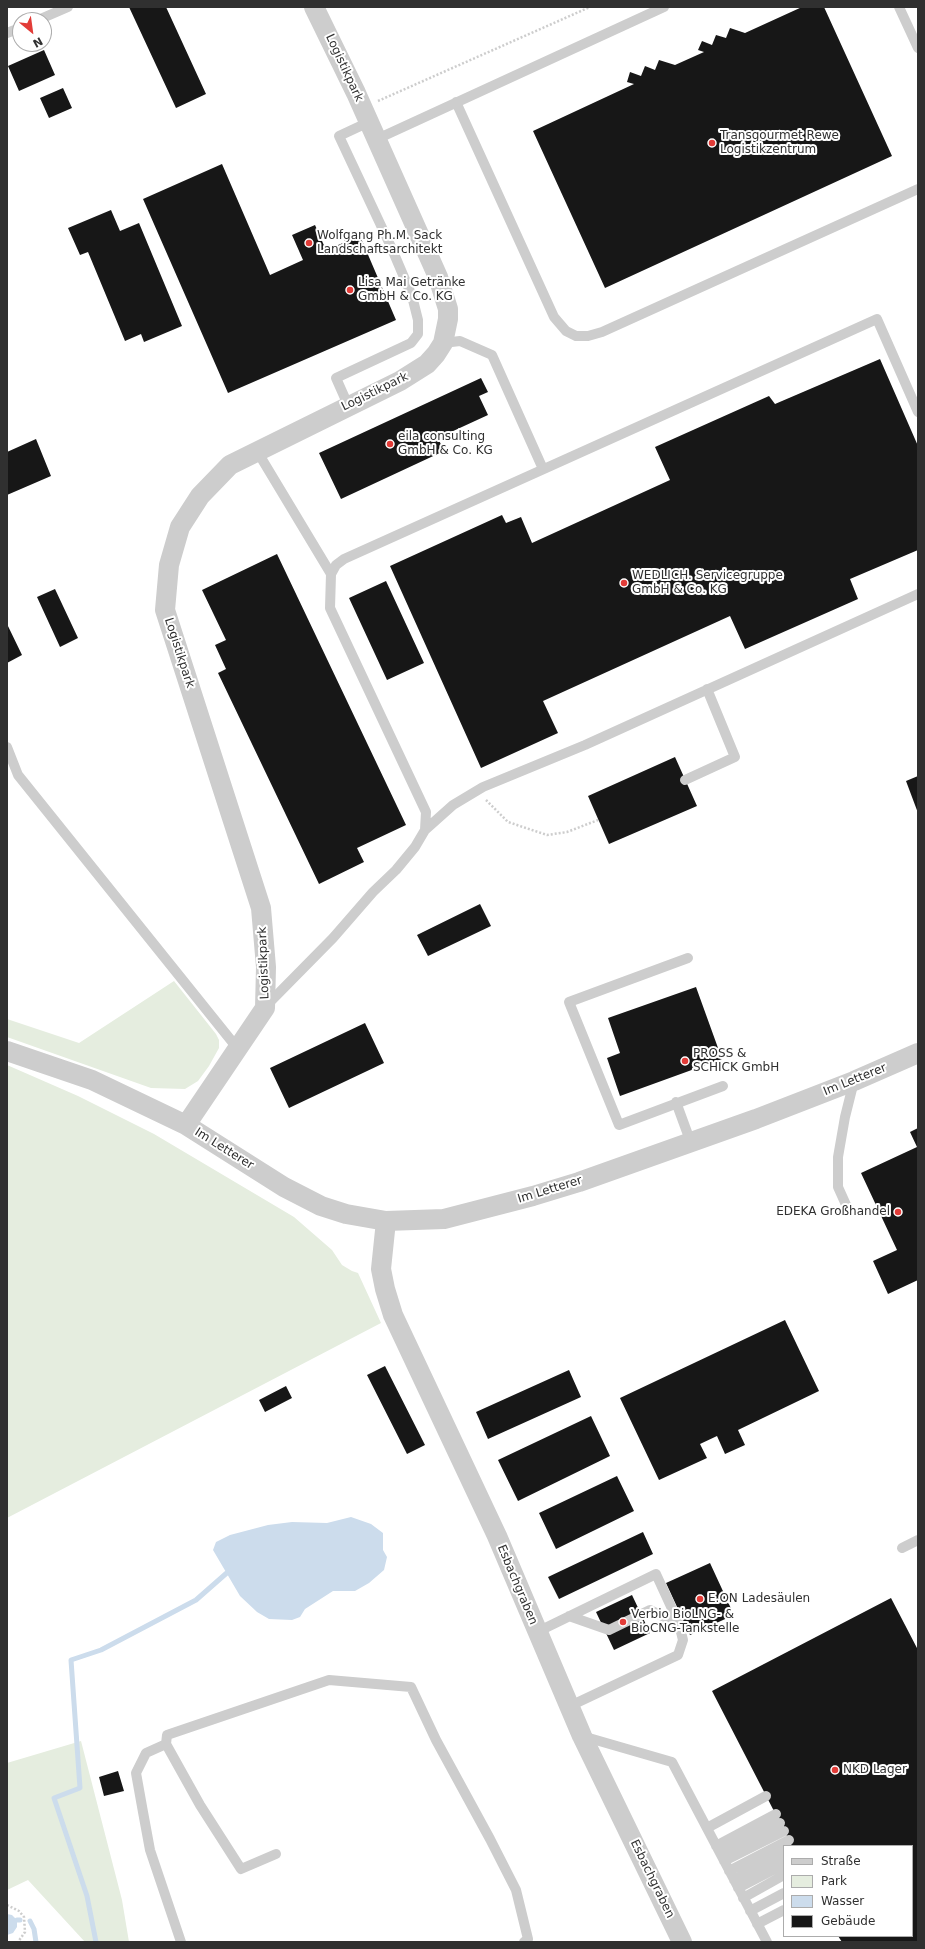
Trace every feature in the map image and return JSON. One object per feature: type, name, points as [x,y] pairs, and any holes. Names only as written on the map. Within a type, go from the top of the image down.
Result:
[{"type":"street","name":"Logistikpark","points":[[186,1125],[265,1008],[266,967],[261,908],[165,610],[169,565],[180,527],[200,496],[230,465],[410,376],[427,364],[443,343],[448,319],[444,293],[370,123],[314,7]]},
{"type":"street","points":[[7,1051],[92,1080],[186,1125]]},
{"type":"street","name":"Im Letterer","points":[[186,1125],[284,1187],[321,1206],[346,1214],[386,1220],[444,1219],[489,1208],[586,1179],[691,1142],[854,1081],[918,1053]]},
{"type":"street","name":"Esbachgraben","points":[[386,1220],[381,1269],[393,1315],[497,1536],[582,1736],[682,1942]]},
{"type":"lane","points":[[52,14],[68,7]]},
{"type":"lane","points":[[348,406],[336,378],[411,342],[418,334],[418,320],[412,296],[392,249],[339,136],[370,123],[456,102],[664,7]]},
{"type":"lane","points":[[899,7],[918,48]]},
{"type":"lane","points":[[456,102],[554,317],[566,331],[576,336],[588,336],[602,332],[918,189]]},
{"type":"lane","points":[[265,1008],[333,938],[373,892],[396,870],[415,847],[424,830],[426,812],[330,608],[331,574],[336,565],[344,559],[877,319],[918,412]]},
{"type":"lane","points":[[443,343],[460,341],[492,355],[543,469]]},
{"type":"lane","points":[[257,451],[331,574]]},
{"type":"lane","points":[[424,830],[453,806],[476,792],[585,745],[918,594]]},
{"type":"lane","points":[[685,780],[734,757],[707,689]]},
{"type":"lane","points":[[7,747],[18,775],[238,1049]]},
{"type":"lane","points":[[688,958],[569,1002],[619,1125],[676,1102],[723,1086]]},
{"type":"lane","points":[[847,1207],[838,1187],[838,1157],[845,1117],[854,1081]]},
{"type":"lane","points":[[676,1102],[691,1142]]},
{"type":"lane","points":[[902,1548],[918,1540]]},
{"type":"lane","points":[[537,1632],[656,1574],[679,1624],[683,1640],[678,1655],[570,1706]]},
{"type":"lane","points":[[569,1616],[609,1630],[650,1610],[679,1624]]},
{"type":"lane","points":[[276,1854],[241,1868],[200,1805],[166,1744],[167,1735],[329,1680],[411,1687],[436,1740],[516,1890],[528,1939],[524,1942]]},
{"type":"lane","points":[[582,1736],[672,1762],[767,1942]]},
{"type":"lane","points":[[166,1744],[146,1753],[136,1773],[150,1850],[181,1942]]},
{"type":"lane","points":[[707,1828],[766,1796]]},
{"type":"lane","points":[[720,1854],[782,1827]]},
{"type":"lane","points":[[720,1854],[782,1827]]},
{"type":"lane","points":[[729,1871],[782,1827]]},
{"type":"lane","points":[[736,1884],[783,1854]]},
{"type":"lane","points":[[736,1884],[783,1864]]},
{"type":"lane","points":[[744,1898],[783,1876]]},
{"type":"lane","points":[[750,1911],[783,1894]]},
{"type":"lane","points":[[757,1924],[783,1911]]},
{"type":"path","points":[[370,123],[590,7]]},
{"type":"path","points":[[476,792],[494,806],[508,822],[547,835],[567,832],[598,820]]},
{"type":"path","points":[[7,1906],[19,1910],[24,1917],[25,1932],[18,1942]]},
{"type":"green space","points":[[174,981],[216,1034],[219,1040],[219,1048],[209,1066],[198,1081],[185,1089],[151,1088],[7,1037],[7,1019],[79,1043]]},
{"type":"green space","points":[[7,1065],[78,1096],[154,1134],[294,1217],[332,1250],[342,1265],[358,1273],[381,1323],[7,1518]]},
{"type":"green space","points":[[81,1741],[122,1900],[129,1942],[85,1942],[28,1880],[7,1890],[7,1763]]},
{"type":"water","points":[[351,1517],[371,1524],[383,1533],[383,1550],[387,1557],[384,1570],[369,1583],[355,1591],[333,1591],[305,1609],[300,1617],[292,1620],[269,1619],[257,1612],[240,1596],[213,1550],[216,1542],[230,1535],[268,1525],[292,1522],[327,1523]]},
{"type":"water","points":[[7,1914],[12,1915],[17,1920],[17,1927],[13,1933],[7,1935]]},
{"type":"building","points":[[129,7],[166,7],[206,94],[176,108]]},
{"type":"building","name":"Transgourmet Rewe Logistikzentrum","points":[[802,7],[824,7],[892,156],[605,288],[533,131],[634,84],[627,82],[630,72],[641,76],[645,66],[655,70],[659,60],[675,65],[704,52],[698,50],[702,41],[712,45],[716,35],[726,38],[730,28],[745,33]]},
{"type":"building","points":[[40,52],[45,52],[55,75],[19,91],[8,66]]},
{"type":"building","points":[[63,88],[72,108],[49,118],[40,98]]},
{"type":"building","points":[[222,164],[270,275],[303,260],[292,235],[315,225],[326,250],[360,236],[396,320],[228,393],[143,199]]},
{"type":"building","points":[[111,210],[120,231],[139,223],[182,326],[144,342],[141,334],[125,341],[88,252],[80,255],[68,228]]},
{"type":"building","points":[[880,359],[918,446],[918,550],[850,579],[858,599],[745,649],[730,616],[543,701],[558,733],[481,768],[390,566],[502,515],[506,523],[521,517],[532,543],[670,480],[655,447],[769,396],[775,404]]},
{"type":"building","name":"eila consulting GmbH & Co. KG","points":[[481,378],[488,392],[479,396],[488,415],[438,438],[444,451],[341,499],[319,453]]},
{"type":"building","points":[[36,439],[51,476],[7,495],[7,452]]},
{"type":"building","points":[[277,554],[406,825],[357,848],[364,862],[319,884],[218,673],[226,669],[215,645],[226,640],[202,590]]},
{"type":"building","points":[[386,581],[424,663],[387,680],[349,598]]},
{"type":"building","points":[[55,589],[78,638],[60,647],[37,597]]},
{"type":"building","points":[[7,624],[22,655],[7,663]]},
{"type":"building","points":[[675,757],[697,806],[609,844],[588,796]]},
{"type":"building","points":[[918,776],[918,813],[906,781]]},
{"type":"building","points":[[480,904],[491,926],[428,956],[417,935]]},
{"type":"building","points":[[696,987],[722,1059],[620,1096],[607,1058],[620,1053],[608,1018]]},
{"type":"building","points":[[365,1023],[384,1063],[289,1108],[270,1068]]},
{"type":"building","name":"EDEKA Großhandel","points":[[918,1128],[918,1280],[888,1294],[873,1261],[897,1250],[861,1173],[917,1147],[910,1132]]},
{"type":"building","points":[[785,1320],[819,1391],[738,1430],[745,1445],[725,1454],[717,1436],[700,1444],[707,1458],[659,1480],[620,1398]]},
{"type":"building","points":[[385,1366],[425,1445],[407,1454],[367,1375]]},
{"type":"building","points":[[569,1370],[581,1397],[488,1439],[476,1412]]},
{"type":"building","points":[[286,1386],[292,1398],[265,1412],[259,1400]]},
{"type":"building","points":[[591,1416],[610,1456],[518,1501],[498,1460]]},
{"type":"building","points":[[617,1476],[634,1511],[556,1549],[539,1513]]},
{"type":"building","points":[[643,1532],[653,1554],[559,1599],[548,1577]]},
{"type":"building","name":"E.ON Ladesäulen","points":[[710,1563],[734,1615],[690,1635],[666,1583]]},
{"type":"building","name":"Verbio BioLNG- & BioCNG-Tankstelle","points":[[632,1595],[650,1633],[614,1650],[596,1612]]},
{"type":"building","name":"NKD Lager","points":[[891,1598],[918,1650],[918,1942],[842,1942],[839,1937],[913,1937],[913,1845],[791,1845],[712,1691]]},
{"type":"building","points":[[118,1771],[124,1791],[104,1796],[99,1777]]},
{"type":"waterway","points":[[96,1942],[87,1896],[54,1798],[80,1788],[71,1660],[101,1650],[196,1600],[229,1571]]},
{"type":"waterway","points":[[30,1921],[34,1929],[36,1942]]},
{"type":"place","name":"Transgourmet Rewe Logistikzentrum","points":[[712,143]]},
{"type":"place","name":"Wolfgang Ph.M. Sack Landschaftsarchitekt","points":[[309,243]]},
{"type":"place","name":"Lisa Mai Getränke GmbH & Co. KG","points":[[350,290]]},
{"type":"place","name":"eila consulting GmbH & Co. KG","points":[[390,444]]},
{"type":"place","name":"WEDLICH. Servicegruppe GmbH & Co. KG","points":[[624,583]]},
{"type":"place","name":"PROSS & SCHICK GmbH","points":[[685,1061]]},
{"type":"place","name":"EDEKA Großhandel","points":[[898,1212]]},
{"type":"place","name":"E.ON Ladesäulen","points":[[700,1599]]},
{"type":"place","name":"Verbio BioLNG- & BioCNG-Tankstelle","points":[[623,1622]]},
{"type":"place","name":"NKD Lager","points":[[835,1770]]}]
